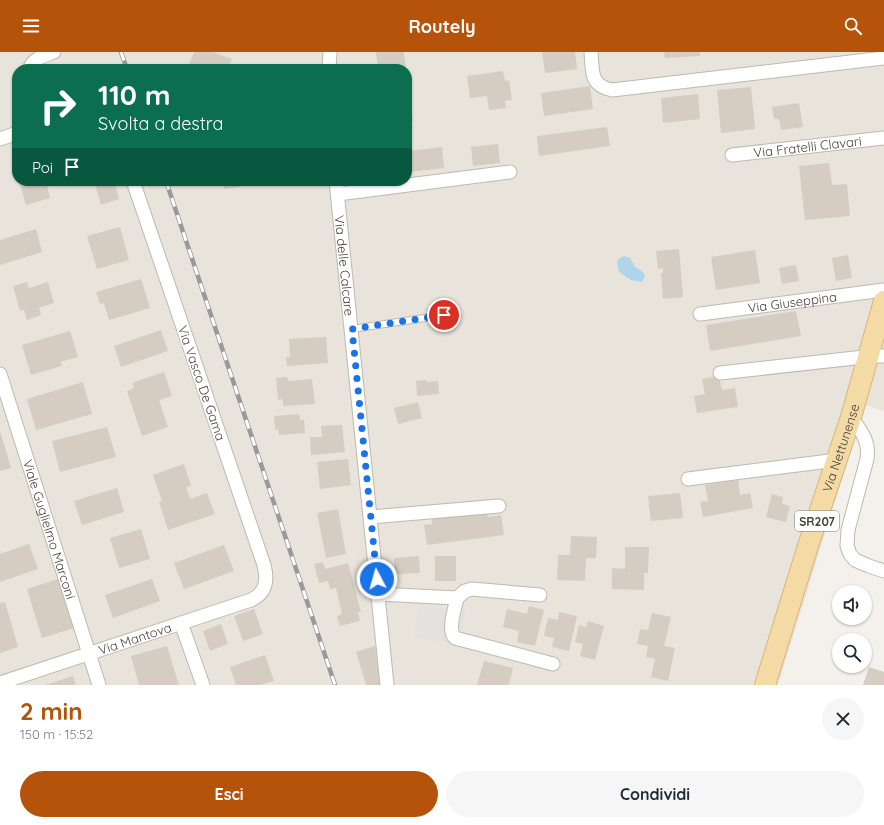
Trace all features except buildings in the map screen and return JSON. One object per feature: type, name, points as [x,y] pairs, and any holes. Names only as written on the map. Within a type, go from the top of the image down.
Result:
[{"type":"main road","name":"Via Nettunense","points":[[765,685],[808,546],[851,417],[876,356],[884,301]]},
{"type":"street","points":[[32,64],[38,58],[54,52]]},
{"type":"street","points":[[329,64],[330,52]]},
{"type":"street","points":[[591,52],[593,74],[596,83],[603,88],[612,90],[884,58]]},
{"type":"street","points":[[0,139],[12,135]]},
{"type":"street","name":"Via Fratelli Clavari","points":[[732,155],[884,138]]},
{"type":"street","points":[[412,181],[510,172]]},
{"type":"street","name":"Via Vasco De Gama","points":[[135,186],[264,565],[266,575],[265,586]]},
{"type":"street","points":[[337,188],[359,186]]},
{"type":"street","name":"Via delle Calcare","points":[[337,188],[388,685]]},
{"type":"street","name":"Via Giuseppina","points":[[700,314],[884,290]]},
{"type":"street","points":[[720,373],[876,356]]},
{"type":"street","name":"Viale Guglielmo Marconi","points":[[0,374],[99,685]]},
{"type":"street","points":[[851,417],[863,434],[868,449],[867,459],[848,530],[847,546],[850,554],[855,560],[884,571]]},
{"type":"street","points":[[688,479],[837,460]]},
{"type":"street","points":[[371,517],[498,506]]},
{"type":"street","name":"Via Mantova","points":[[0,683],[251,600],[259,595],[265,586]]},
{"type":"street","points":[[540,595],[472,589],[465,591],[457,598],[451,627],[452,635],[455,638],[553,664]]},
{"type":"street","points":[[378,594],[457,598]]},
{"type":"street","points":[[181,623],[203,685]]},
{"type":"lane","points":[[352,329],[444,315]]},
{"type":"shaded area","points":[[0,52],[884,52],[884,411],[865,405],[778,685],[0,685]]},
{"type":"shaded area","points":[[419,606],[466,610],[458,645],[414,637]]},
{"type":"water","points":[[624,256],[630,258],[635,267],[642,271],[645,276],[642,282],[631,280],[619,272],[617,261]]},
{"type":"railway","points":[[121,52],[125,64]]},
{"type":"railway","points":[[168,186],[335,685]]},
{"type":"route","points":[[377,579],[352,329],[444,315]]}]
